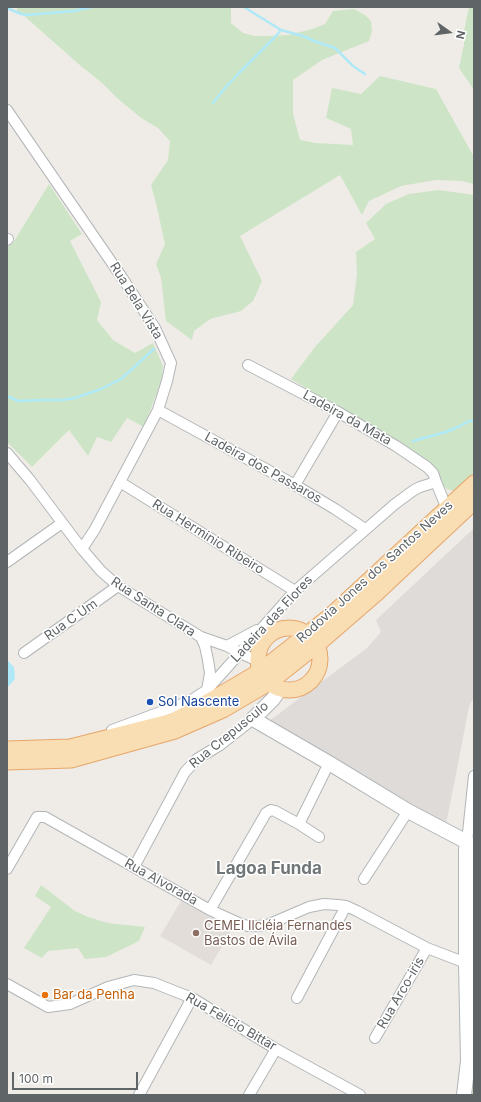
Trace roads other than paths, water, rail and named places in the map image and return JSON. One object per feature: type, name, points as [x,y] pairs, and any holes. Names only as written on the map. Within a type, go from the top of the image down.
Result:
[{"type":"main road","name":"Rodovia Jones dos Santos Neves","points":[[312,640],[330,616],[474,483]]},
{"type":"main road","name":"Rodovia Jones dos Santos Neves","points":[[7,762],[71,760],[175,731],[223,710],[312,640],[377,593],[474,502]]},
{"type":"main road","points":[[288,628],[297,629],[312,640],[319,654],[319,664],[312,679],[307,684],[290,690],[267,676],[258,653],[261,644],[266,638],[267,630],[288,628]]},
{"type":"main road","name":"Rodovia Jones dos Santos Neves","points":[[7,749],[70,747],[173,721],[216,697],[267,676]]},
{"type":"street","name":"Rua Bela Vista","points":[[7,110],[155,328],[171,363],[158,410],[95,530],[82,549]]},
{"type":"street","name":"Ladeira da Mata","points":[[248,365],[338,412],[396,446],[422,463],[433,473],[436,482]]},
{"type":"street","name":"Ladeira dos Passaros","points":[[158,410],[295,485],[365,529]]},
{"type":"street","points":[[295,485],[338,412]]},
{"type":"street","name":"Rua Santa Clara","points":[[9,458],[30,480],[82,549],[118,586],[201,637],[227,646],[240,653],[267,676]]},
{"type":"street","name":"Rua Herminio Ribeiro","points":[[120,482],[296,590]]},
{"type":"street","points":[[436,482],[447,509]]},
{"type":"street","name":"Ladeira das Flores","points":[[70,747],[190,701],[207,690],[240,653],[267,630],[296,590],[394,504],[414,490],[436,482]]},
{"type":"street","points":[[7,562],[62,523]]},
{"type":"street","name":"Rua C Um","points":[[24,653],[118,586]]},
{"type":"street","points":[[227,646],[267,630]]},
{"type":"street","points":[[201,637],[205,646],[210,673],[207,690]]},
{"type":"street","name":"Rua Crepusculo","points":[[134,867],[185,772],[197,759],[220,745],[253,719],[273,699],[267,676]]},
{"type":"street","points":[[253,719],[408,811],[466,842]]},
{"type":"street","points":[[299,824],[329,763]]},
{"type":"street","points":[[464,1095],[468,1061],[470,962],[466,842],[474,776]]},
{"type":"street","points":[[210,910],[266,813],[272,810],[275,811],[319,837]]},
{"type":"street","points":[[364,879],[408,811]]},
{"type":"street","name":"Rua Alvorada","points":[[7,869],[37,817],[45,817],[210,910],[241,924],[248,926],[267,925],[309,907],[330,904],[346,906],[427,948],[470,962]]},
{"type":"street","points":[[297,998],[346,906]]},
{"type":"street","name":"Rua Arco-iris","points":[[375,1038],[427,948]]},
{"type":"street","name":"Rua Felicio Bittar","points":[[7,984],[48,1007],[70,1004],[108,987],[134,980],[154,982],[192,998],[276,1049],[359,1095]]},
{"type":"street","points":[[139,1095],[192,998]]},
{"type":"street","points":[[249,1095],[276,1049]]},
{"type":"water","points":[[7,660],[14,667],[15,679],[7,688]]},
{"type":"waterway","points":[[7,8],[26,15],[74,11],[92,7]]},
{"type":"waterway","points":[[244,7],[281,30],[303,36],[335,48],[353,66],[365,74]]},
{"type":"waterway","points":[[213,103],[225,88],[281,30]]},
{"type":"waterway","points":[[7,396],[18,401],[62,400],[75,398],[101,389],[121,379],[154,349]]},
{"type":"waterway","points":[[413,441],[446,432],[469,421],[474,421]]},
{"type":"place","name":"Sol Nascente","points":[[150,702]]},
{"type":"place","name":"CEMEI Ilcléia Fernandes Bastos de Ávila","points":[[196,933]]},
{"type":"place","name":"Bar da Penha","points":[[45,995]]},
{"type":"district","name":"Lagoa Funda","points":[[269,869]]}]
